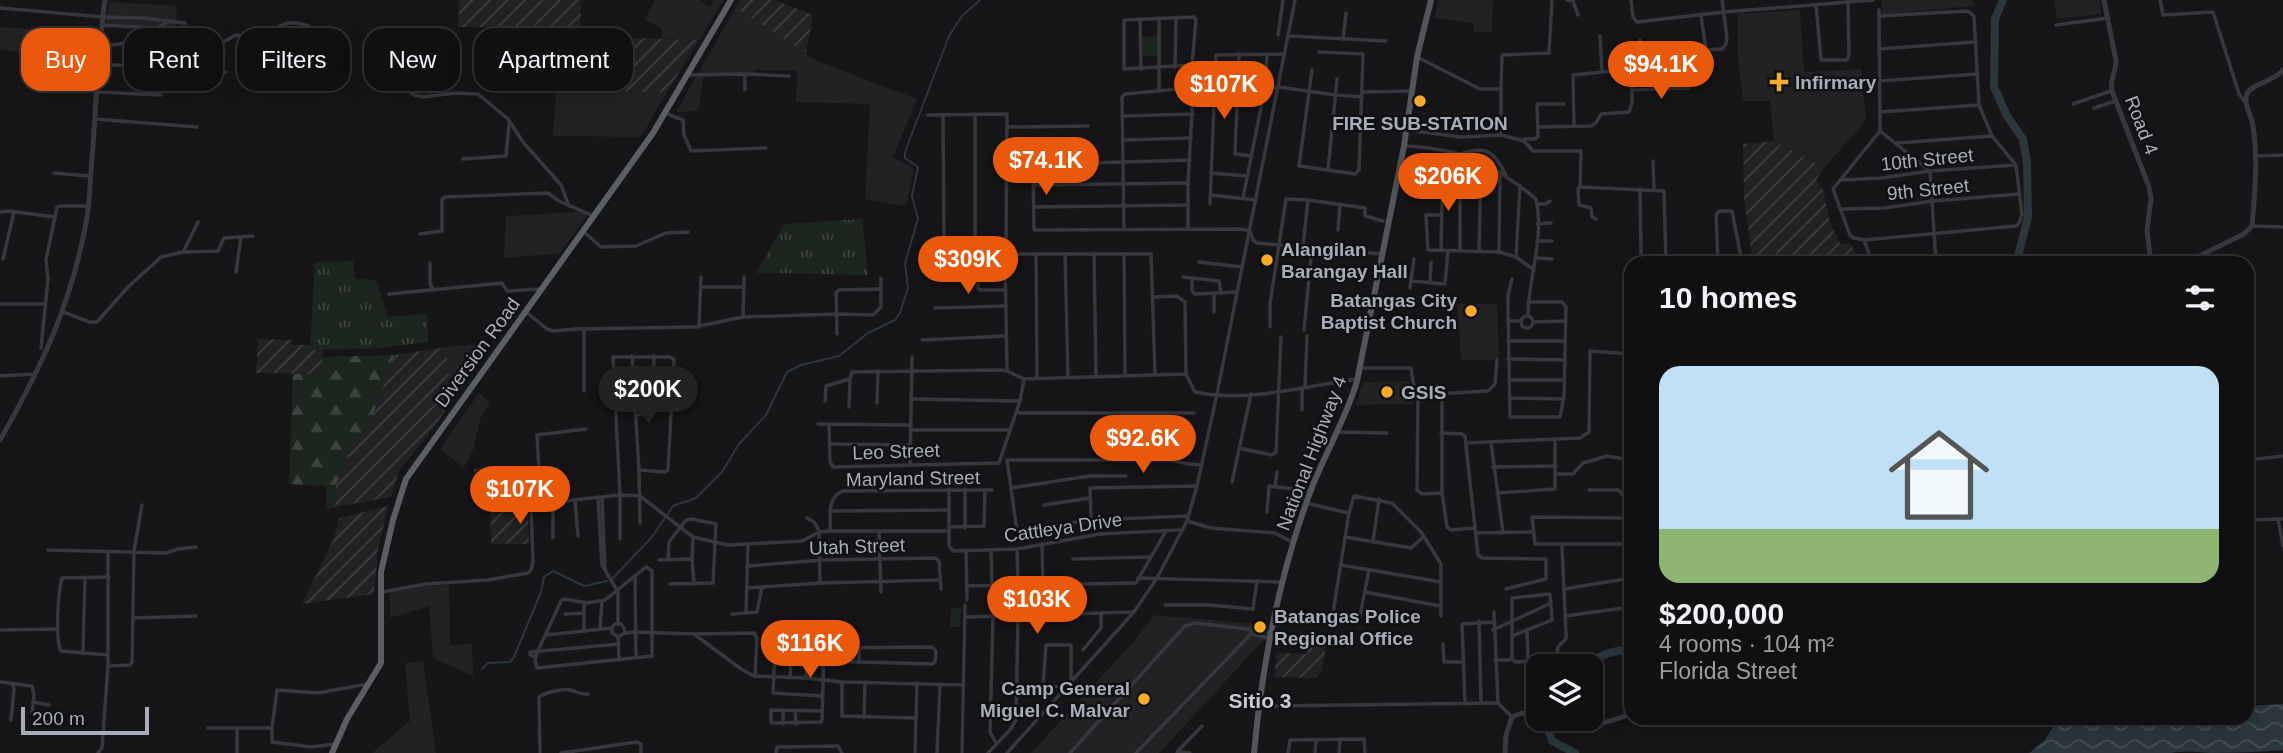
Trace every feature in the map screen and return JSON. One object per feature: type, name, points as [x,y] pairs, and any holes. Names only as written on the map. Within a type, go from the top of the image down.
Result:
[{"type":"highway","name":"Diversion Road","points":[[332,753],[347,719],[382,660],[381,572],[389,533],[406,479],[665,113],[729,1]]},
{"type":"main road","name":"National Highway 4","points":[[1254,753],[1272,635],[1294,542],[1310,491],[1357,379],[1382,254],[1385,221],[1407,130],[1417,57],[1431,0]]},
{"type":"street","points":[[102,28],[105,0]]},
{"type":"street","points":[[1278,34],[1283,0]]},
{"type":"street","points":[[1007,753],[1134,612],[1157,578],[1187,519],[1217,394],[1295,0]]},
{"type":"street","points":[[1502,135],[1502,55],[1549,53],[1552,0]]},
{"type":"street","points":[[1567,0],[1573,1],[1578,15]]},
{"type":"street","points":[[1631,0],[1633,17],[1637,22],[1816,5],[1821,2],[1873,0]]},
{"type":"street","points":[[1701,15],[1706,50],[1722,49],[1726,44],[1722,0]]},
{"type":"street","name":"Road 4","points":[[2104,0],[2116,61],[2116,68],[2110,80],[2112,91],[2151,198],[2147,231],[2150,256]]},
{"type":"street","points":[[2160,0],[2164,15],[2214,12],[2239,94],[2246,103],[2253,124],[2256,156],[2252,226],[2244,234],[2199,256]]},
{"type":"street","points":[[1816,5],[1821,60],[1835,61],[1848,59],[1848,2]]},
{"type":"street","points":[[0,8],[103,17],[150,18],[185,23]]},
{"type":"street","points":[[1968,11],[1975,16],[1979,104],[1992,136],[2016,165],[2022,215],[2016,226],[1864,240],[1850,235],[1833,189],[1880,131],[1879,49],[1879,13],[1968,11]]},
{"type":"street","points":[[1343,39],[1346,13]]},
{"type":"street","points":[[1175,67],[1176,17]]},
{"type":"street","points":[[1176,17],[1196,18],[1192,65],[1124,69],[1124,20],[1176,17]]},
{"type":"street","points":[[1159,18],[1160,90]]},
{"type":"street","points":[[2056,25],[2108,18]]},
{"type":"street","points":[[1140,19],[1141,69]]},
{"type":"street","points":[[102,25],[156,28],[168,22]]},
{"type":"street","points":[[277,28],[287,24],[313,28]]},
{"type":"street","points":[[110,45],[126,43],[218,44],[237,35]]},
{"type":"street","points":[[1289,36],[1386,41]]},
{"type":"street","points":[[1600,36],[1602,72]]},
{"type":"street","points":[[1640,40],[1642,70]]},
{"type":"street","points":[[1879,49],[1976,42]]},
{"type":"street","points":[[1312,71],[1299,166],[1358,173],[1363,54],[1319,52]]},
{"type":"street","points":[[1239,54],[1235,154],[1252,156]]},
{"type":"street","points":[[1210,204],[1216,55],[1285,54]]},
{"type":"street","points":[[1243,198],[1265,87],[1267,55]]},
{"type":"street","points":[[1417,57],[1480,89],[1500,89]]},
{"type":"street","points":[[110,65],[226,72]]},
{"type":"street","points":[[1538,127],[1594,125],[1603,114],[1629,112],[1632,103],[1632,69]]},
{"type":"street","points":[[1574,126],[1571,78],[1578,74],[1632,69],[1651,71]]},
{"type":"street","points":[[2246,103],[2250,89],[2278,77],[2283,70]]},
{"type":"street","points":[[744,90],[745,74]]},
{"type":"street","points":[[1879,81],[1976,74]]},
{"type":"street","points":[[687,75],[789,76]]},
{"type":"street","points":[[1328,170],[1337,79]]},
{"type":"street","points":[[1214,89],[1279,87],[1336,95],[1412,91]]},
{"type":"street","points":[[1632,90],[1689,88]]},
{"type":"street","points":[[1124,229],[1123,95],[1160,90],[1192,90],[1188,229]]},
{"type":"street","points":[[409,91],[422,97],[472,92],[484,99],[509,121],[523,142],[561,185],[569,206]]},
{"type":"street","points":[[2073,104],[2112,91]]},
{"type":"street","points":[[0,440],[35,374],[63,312],[80,250],[88,206],[97,92],[161,95]]},
{"type":"street","points":[[2094,108],[2116,101]]},
{"type":"street","points":[[1407,130],[1461,137],[1502,135],[1522,141],[1536,139],[1537,104],[1564,104]]},
{"type":"street","points":[[1880,113],[1979,104]]},
{"type":"street","points":[[665,113],[682,120],[684,135],[691,151],[765,148]]},
{"type":"street","points":[[975,114],[975,245]]},
{"type":"street","points":[[929,115],[1007,114],[1006,245]]},
{"type":"street","points":[[1122,116],[1193,114]]},
{"type":"street","points":[[943,115],[944,244],[1006,245],[1016,254],[1036,255],[1151,254],[1155,374]]},
{"type":"street","points":[[95,119],[197,127]]},
{"type":"street","points":[[463,159],[506,156],[509,121]]},
{"type":"street","points":[[1007,127],[1088,126]]},
{"type":"street","points":[[1880,131],[1930,171],[1937,256]]},
{"type":"street","points":[[1896,143],[1992,136]]},
{"type":"street","points":[[1124,140],[1191,138]]},
{"type":"street","points":[[1522,141],[1533,151],[1581,151],[1579,205],[1591,208],[1592,217],[1596,219]]},
{"type":"street","points":[[1404,146],[1435,148],[1481,161],[1536,199],[1536,258],[1528,303],[1528,316],[1533,322]]},
{"type":"street","points":[[1460,154],[1480,149],[1488,151],[1499,161],[1507,177]]},
{"type":"street","points":[[1460,154],[1460,251]]},
{"type":"street","points":[[2256,156],[2282,155]]},
{"type":"street","points":[[1441,250],[1443,157]]},
{"type":"street","points":[[1023,165],[1190,160]]},
{"type":"street","points":[[1479,251],[1481,161]]},
{"type":"street","points":[[1653,161],[1654,189]]},
{"type":"street","points":[[1033,164],[1034,230],[1242,229],[1250,232],[1257,243],[1382,254]]},
{"type":"street","name":"10th Street","points":[[1840,180],[2016,165]]},
{"type":"street","points":[[1499,251],[1500,172]]},
{"type":"street","points":[[54,173],[90,176]]},
{"type":"street","points":[[1211,173],[1248,176]]},
{"type":"street","points":[[1441,174],[1460,175]]},
{"type":"street","points":[[1034,185],[1188,183]]},
{"type":"street","points":[[1516,257],[1520,186]]},
{"type":"street","points":[[1580,187],[1654,189],[1665,192],[1666,256]]},
{"type":"street","points":[[1640,189],[1641,253]]},
{"type":"street","points":[[420,234],[442,231],[445,197],[548,192],[569,206],[593,216]]},
{"type":"street","name":"9th Street","points":[[1839,209],[1884,208],[2020,194]]},
{"type":"street","points":[[1210,195],[1256,200]]},
{"type":"street","points":[[1270,327],[1270,304],[1287,199],[1365,208],[1365,216],[1385,221]]},
{"type":"street","points":[[1303,247],[1308,200]]},
{"type":"street","points":[[1537,204],[1550,201]]},
{"type":"street","points":[[1338,230],[1340,204]]},
{"type":"street","points":[[41,348],[48,279],[46,260],[57,208],[61,205],[88,206]]},
{"type":"street","points":[[1034,208],[1188,205]]},
{"type":"street","points":[[1718,256],[1716,215],[1720,211],[1732,211],[1741,256]]},
{"type":"street","points":[[0,212],[55,217]]},
{"type":"street","points":[[3,259],[14,212]]},
{"type":"street","points":[[1440,215],[1426,215],[1428,250],[1499,251],[1516,257],[1534,270]]},
{"type":"street","points":[[183,252],[198,222]]},
{"type":"street","points":[[1537,224],[1551,223]]},
{"type":"street","points":[[2252,226],[2283,227]]},
{"type":"street","points":[[583,231],[601,247],[636,246],[666,233],[688,232]]},
{"type":"street","points":[[63,312],[90,323],[97,323],[128,287],[161,257],[183,252],[218,251],[224,237],[253,236]]},
{"type":"street","points":[[236,272],[242,237]]},
{"type":"street","points":[[1864,240],[1870,256]]},
{"type":"street","points":[[1537,242],[1552,241]]},
{"type":"street","points":[[1304,330],[1312,247]]},
{"type":"street","points":[[1411,281],[1445,284],[1448,251]]},
{"type":"street","points":[[1094,253],[1096,376]]},
{"type":"street","points":[[1124,253],[1125,374]]},
{"type":"street","points":[[1007,371],[1005,261],[1015,260],[1016,254]]},
{"type":"street","points":[[1065,254],[1068,377]]},
{"type":"street","points":[[1036,255],[1037,378]]},
{"type":"street","points":[[1536,258],[1552,259]]},
{"type":"street","points":[[1410,288],[1414,259]]},
{"type":"street","points":[[430,262],[430,284],[433,289]]},
{"type":"street","points":[[1199,262],[1243,267]]},
{"type":"street","points":[[1430,282],[1432,262]]},
{"type":"street","points":[[934,278],[977,275],[978,289],[1006,290]]},
{"type":"street","points":[[699,327],[701,277]]},
{"type":"street","points":[[743,317],[744,277]]},
{"type":"street","points":[[526,312],[545,328],[553,331],[699,327],[720,320],[743,317],[875,315],[881,307],[881,278]]},
{"type":"street","points":[[1183,278],[1219,281],[1221,293]]},
{"type":"street","points":[[1192,279],[1193,293],[1237,292]]},
{"type":"street","points":[[1512,279],[1508,295],[1510,417],[1560,417],[1564,380],[1565,304],[1528,303]]},
{"type":"street","points":[[389,294],[502,283],[508,291],[542,289]]},
{"type":"street","points":[[701,287],[744,288]]},
{"type":"street","points":[[837,334],[836,293],[839,290],[881,289]]},
{"type":"street","points":[[1214,293],[1214,312]]},
{"type":"street","points":[[1153,297],[1177,296],[1185,303],[1186,374],[1195,392],[1278,392],[1357,379]]},
{"type":"street","points":[[0,304],[44,304]]},
{"type":"street","points":[[935,309],[1006,306]]},
{"type":"street","points":[[1508,321],[1521,321],[1528,316]]},
{"type":"street","points":[[1521,321],[1527,328],[1533,322],[1565,321]]},
{"type":"street","points":[[43,327],[56,330]]},
{"type":"street","points":[[584,329],[584,391]]},
{"type":"street","points":[[922,340],[1006,336]]},
{"type":"street","points":[[1302,410],[1307,336]]},
{"type":"street","points":[[1239,448],[1272,455],[1276,452],[1281,337]]},
{"type":"street","points":[[1508,341],[1565,341]]},
{"type":"street","points":[[1466,443],[1580,438],[1589,432],[1590,351],[1624,353]]},
{"type":"street","points":[[632,356],[640,523]]},
{"type":"street","points":[[635,415],[648,414],[652,408],[654,356]]},
{"type":"street","points":[[620,539],[613,357],[654,356],[674,359],[668,470],[639,470]]},
{"type":"street","points":[[910,464],[912,356]]},
{"type":"street","points":[[1508,359],[1564,360]]},
{"type":"street","points":[[1418,395],[1488,391],[1495,384],[1497,360]]},
{"type":"street","points":[[1359,368],[1409,367],[1418,395],[1417,489],[1422,494],[1442,493]]},
{"type":"street","points":[[877,403],[878,370]]},
{"type":"street","points":[[849,407],[852,372],[1007,371],[1024,379],[1186,374]]},
{"type":"street","points":[[0,376],[35,374]]},
{"type":"street","points":[[825,401],[826,386],[850,379]]},
{"type":"street","points":[[818,424],[1010,430],[1024,379]]},
{"type":"street","points":[[1509,380],[1564,380]]},
{"type":"street","points":[[1232,482],[1251,394]]},
{"type":"street","points":[[1442,394],[1442,493],[1447,527],[1451,530],[1503,533],[1534,532]]},
{"type":"street","points":[[1509,398],[1563,399]]},
{"type":"street","points":[[912,399],[1020,401]]},
{"type":"street","points":[[1016,413],[1194,413]]},
{"type":"street","name":"Leo Street","points":[[829,425],[830,462],[833,467],[999,463],[1010,430]]},
{"type":"street","points":[[541,503],[537,435],[586,429]]},
{"type":"street","points":[[1336,432],[1387,433]]},
{"type":"street","points":[[1441,433],[1462,434],[1466,443],[1478,555],[1482,558],[1546,559],[1546,579],[1506,589]]},
{"type":"street","points":[[1497,493],[1555,489],[1555,439]]},
{"type":"street","points":[[1491,442],[1503,533]]},
{"type":"street","points":[[830,444],[911,445]]},
{"type":"street","points":[[1556,474],[1573,474],[1583,463],[1607,456],[1624,459]]},
{"type":"street","points":[[2254,459],[2283,456]]},
{"type":"street","points":[[1202,465],[1170,460],[1007,460],[1017,531],[1091,520],[1187,519],[1211,528],[1275,533],[1294,542]]},
{"type":"street","points":[[1493,467],[1556,466]]},
{"type":"street","points":[[1275,486],[1277,472]]},
{"type":"street","points":[[1011,488],[1090,475],[1126,476]]},
{"type":"street","points":[[1091,520],[1090,488],[1197,486]]},
{"type":"street","points":[[1267,512],[1269,486],[1310,491]]},
{"type":"street","points":[[948,489],[949,529]]},
{"type":"street","points":[[965,489],[965,528]]},
{"type":"street","points":[[380,592],[528,573],[533,562],[531,507],[535,503],[620,495],[640,496],[693,537],[728,545],[802,541],[819,532],[830,531],[984,526],[985,490]]},
{"type":"street","name":"Maryland Street","points":[[831,511],[831,501],[843,491],[992,490]]},
{"type":"street","points":[[1589,490],[1618,490],[1624,494]]},
{"type":"street","points":[[1332,618],[1354,496],[1392,503],[1421,532],[1441,564],[1441,616]]},
{"type":"street","points":[[600,498],[601,559],[604,572],[618,592],[618,624]]},
{"type":"street","points":[[1044,505],[1090,498]]},
{"type":"street","points":[[1373,541],[1379,499]]},
{"type":"street","points":[[575,501],[578,536]]},
{"type":"street","points":[[553,503],[553,538]]},
{"type":"street","points":[[1306,503],[1349,513]]},
{"type":"street","points":[[108,666],[130,665],[132,660],[134,551],[142,505]]},
{"type":"street","points":[[830,531],[831,511],[949,510]]},
{"type":"street","points":[[1624,518],[1532,517],[1535,544],[1624,544]]},
{"type":"street","points":[[807,518],[814,522],[819,532],[820,583]]},
{"type":"street","points":[[668,559],[668,544],[689,519],[714,522],[717,527],[713,583],[670,583]]},
{"type":"street","points":[[2254,520],[2281,519],[2283,546]]},
{"type":"street","name":"Cattleya Drive","points":[[949,529],[950,550],[966,552],[1017,549],[1100,534],[1179,530]]},
{"type":"street","points":[[1137,580],[1166,530]]},
{"type":"street","points":[[880,531],[881,592]]},
{"type":"street","points":[[693,537],[694,584]]},
{"type":"street","points":[[1345,537],[1410,548],[1423,537]]},
{"type":"street","points":[[746,612],[748,544]]},
{"type":"street","points":[[1042,544],[1043,586]]},
{"type":"street","points":[[1557,654],[1558,648],[1566,639],[1562,545]]},
{"type":"street","points":[[48,550],[166,553],[196,547]]},
{"type":"street","points":[[1017,549],[1018,586]]},
{"type":"street","points":[[991,551],[992,586]]},
{"type":"street","points":[[98,753],[102,748],[108,666],[108,552]]},
{"type":"street","points":[[962,753],[966,552]]},
{"type":"street","points":[[1073,559],[1150,557]]},
{"type":"street","points":[[659,560],[692,559]]},
{"type":"street","name":"Utah Street","points":[[747,566],[820,560],[938,559],[940,580]]},
{"type":"street","points":[[1341,565],[1441,582]]},
{"type":"street","points":[[646,567],[652,571],[653,654],[540,669],[536,665],[536,655],[564,599],[602,601],[618,592],[646,567]]},
{"type":"street","points":[[1359,621],[1369,570]]},
{"type":"street","points":[[635,576],[636,658]]},
{"type":"street","points":[[108,654],[63,652],[58,648],[58,629],[61,580],[66,577],[109,577]]},
{"type":"street","points":[[83,653],[85,578]]},
{"type":"street","points":[[967,586],[1043,586],[1157,578],[1283,582]]},
{"type":"street","points":[[1564,589],[1624,579]]},
{"type":"street","points":[[747,588],[940,580],[941,589]]},
{"type":"street","points":[[1165,605],[1210,605],[1253,610],[1257,581]]},
{"type":"street","points":[[732,614],[757,612],[762,587]]},
{"type":"street","points":[[1365,592],[1440,606]]},
{"type":"street","points":[[1512,636],[1552,620],[1550,594],[1512,598],[1512,622],[1512,636],[1512,659]]},
{"type":"street","points":[[600,628],[602,601]]},
{"type":"street","points":[[584,602],[584,631]]},
{"type":"street","points":[[1493,630],[1551,603]]},
{"type":"street","points":[[1565,616],[1624,608]]},
{"type":"street","points":[[965,617],[1134,612]]},
{"type":"street","points":[[1494,612],[1498,703],[1512,717]]},
{"type":"street","points":[[565,614],[584,613]]},
{"type":"street","points":[[1083,650],[1101,628],[1101,613]]},
{"type":"street","points":[[133,618],[196,616]]},
{"type":"street","points":[[988,753],[1010,730],[1017,715],[1018,616]]},
{"type":"street","points":[[993,617],[990,732],[997,744]]},
{"type":"street","points":[[1479,621],[1481,704]]},
{"type":"street","points":[[1465,704],[1462,624],[1493,622]]},
{"type":"street","points":[[1070,753],[1185,626],[1196,623],[1251,628],[1272,635]]},
{"type":"street","points":[[546,635],[612,628],[618,624]]},
{"type":"street","points":[[618,624],[623,626],[625,633]]},
{"type":"street","points":[[612,628],[612,633],[618,637],[620,660]]},
{"type":"street","points":[[1136,753],[1251,635],[1251,628]]},
{"type":"street","points":[[0,630],[58,629]]},
{"type":"street","points":[[1495,660],[1528,661],[1527,630]]},
{"type":"street","points":[[618,637],[635,632],[754,633],[757,638],[755,676]]},
{"type":"street","points":[[694,634],[741,670],[755,676],[842,682],[963,685]]},
{"type":"street","points":[[1251,635],[1272,635]]},
{"type":"street","points":[[536,655],[619,644]]},
{"type":"street","points":[[1443,644],[1444,662],[1464,662]]},
{"type":"street","points":[[1066,687],[1044,686],[1046,645],[1072,645],[1071,682]]},
{"type":"street","points":[[822,696],[775,694],[775,652],[824,648],[932,647],[936,651],[935,662],[932,664],[824,661]]},
{"type":"street","points":[[822,711],[773,710],[771,723],[821,722],[822,711],[822,680],[824,648]]},
{"type":"street","points":[[859,648],[859,663]]},
{"type":"street","points":[[806,678],[807,649]]},
{"type":"street","points":[[790,677],[792,650]]},
{"type":"street","points":[[0,682],[33,687],[32,713]]},
{"type":"street","points":[[842,682],[842,716],[916,718]]},
{"type":"street","points":[[864,717],[865,682]]},
{"type":"street","points":[[11,720],[14,688],[12,683]]},
{"type":"street","points":[[915,753],[917,683]]},
{"type":"street","points":[[335,744],[311,747],[272,742],[277,690],[318,693],[369,684]]},
{"type":"street","points":[[937,753],[940,684]]},
{"type":"street","points":[[540,753],[539,697],[568,690],[579,695],[588,694]]},
{"type":"street","points":[[33,702],[49,705]]},
{"type":"street","points":[[1261,706],[1498,703]]},
{"type":"street","points":[[783,710],[783,724]]},
{"type":"street","points":[[795,710],[796,724]]},
{"type":"street","points":[[1505,753],[1506,735],[1512,717],[1526,714]]},
{"type":"street","points":[[1603,724],[1624,717]]},
{"type":"street","points":[[1190,753],[1177,752],[1202,726]]},
{"type":"street","points":[[208,728],[272,728]]},
{"type":"street","points":[[237,728],[237,753]]},
{"type":"street","points":[[1339,753],[1340,739]]},
{"type":"street","points":[[1288,753],[1290,740],[1364,739],[1365,753]]},
{"type":"street","points":[[1315,753],[1316,740]]},
{"type":"street","points":[[561,753],[637,742],[641,744],[641,753]]},
{"type":"street","points":[[776,753],[777,747],[838,746],[842,753]]},
{"type":"street","points":[[804,747],[804,753]]},
{"type":"shaded area","points":[[459,0],[581,0],[580,28],[458,27]]},
{"type":"shaded area","points":[[655,0],[700,0],[710,7],[714,0],[724,0],[699,40],[662,38],[662,29],[645,20]]},
{"type":"shaded area","points":[[740,0],[775,0],[813,15],[806,54],[817,61],[917,99],[893,157],[914,169],[906,206],[865,199],[870,104],[796,102],[797,70],[754,70],[754,73],[704,75],[698,111],[676,112]]},
{"type":"shaded area","points":[[740,0],[775,0],[813,15],[806,53],[736,8]]},
{"type":"shaded area","points":[[1439,0],[1493,0],[1492,32],[1474,32],[1473,23],[1434,18]]},
{"type":"shaded area","points":[[1882,0],[1973,0],[1974,6],[1882,14]]},
{"type":"shaded area","points":[[2054,0],[2100,0],[2101,14],[2057,19]]},
{"type":"shaded area","points":[[109,2],[177,6],[175,28],[105,27]]},
{"type":"shaded area","points":[[1800,10],[1804,72],[1861,69],[1866,120],[1824,168],[1774,141],[1770,101],[1743,101],[1738,58],[1738,14]]},
{"type":"shaded area","points":[[0,27],[21,28],[21,52],[0,50]]},
{"type":"shaded area","points":[[633,38],[699,40],[667,92],[556,91],[633,91]]},
{"type":"shaded area","points":[[556,91],[667,92],[641,137],[553,136]]},
{"type":"shaded area","points":[[1774,141],[1824,168],[1816,180],[1823,189],[1830,222],[1840,244],[1850,243],[1858,256],[1752,256],[1744,198],[1743,144]]},
{"type":"shaded area","points":[[590,211],[560,253],[504,258],[506,216]]},
{"type":"shaded area","points":[[1457,304],[1497,304],[1499,360],[1461,360]]},
{"type":"shaded area","points":[[258,339],[291,340],[292,345],[310,345],[311,350],[322,350],[322,374],[256,373]]},
{"type":"shaded area","points":[[492,345],[473,372],[447,375],[447,347]]},
{"type":"shaded area","points":[[447,347],[447,374],[473,372],[399,471],[391,497],[335,507],[336,485],[348,457],[347,451],[352,441],[368,429],[394,355]]},
{"type":"shaded area","name":"GSIS","points":[[1409,381],[1414,404],[1356,405],[1363,382]]},
{"type":"shaded area","points":[[479,393],[490,402],[481,417],[473,450],[464,467],[440,449]]},
{"type":"shaded area","points":[[538,468],[538,499],[528,500],[529,544],[491,544],[490,491],[474,491],[474,469]]},
{"type":"shaded area","points":[[388,506],[378,549],[374,594],[302,604],[334,538],[339,518]]},
{"type":"shaded area","points":[[449,585],[450,645],[472,644],[473,676],[433,658],[429,606],[390,618],[390,593]]},
{"type":"shaded area","name":"Camp General Miguel C. Malvar","points":[[1154,615],[1269,625],[1267,639],[1159,753],[1031,753],[1137,638]]},
{"type":"shaded area","points":[[1311,632],[1328,634],[1322,670],[1316,678],[1274,677],[1277,653],[1307,654]]},
{"type":"shaded area","points":[[423,661],[436,753],[372,753],[410,721],[405,663]]},
{"type":"green space","points":[[1159,36],[1158,56],[1141,56],[1141,37]]},
{"type":"green space","points":[[862,219],[868,275],[756,273],[784,224]]},
{"type":"green space","points":[[353,261],[355,279],[376,280],[388,317],[427,314],[428,342],[378,348],[310,350],[315,262]]},
{"type":"green space","points":[[394,355],[368,429],[352,441],[347,451],[348,457],[336,485],[335,507],[327,509],[326,486],[289,484],[293,374],[322,374],[322,357]]},
{"type":"green space","points":[[951,608],[961,608],[960,627],[950,627]]},
{"type":"water","points":[[2283,704],[2283,750],[2219,753],[2029,753],[2057,725],[2254,725],[2254,706]]},
{"type":"waterway","points":[[612,579],[652,537],[673,506],[696,498],[722,472],[739,444],[766,415],[787,372],[801,365],[839,356],[868,333],[895,320],[900,313],[908,288],[905,263],[918,219],[912,196],[918,167],[905,158],[905,152],[949,36],[962,16],[980,0]]},
{"type":"waterway","points":[[2003,0],[1995,19],[1994,87],[2007,116],[2023,139],[2027,163],[2028,217],[2018,256]]},
{"type":"waterway","points":[[482,669],[488,663],[510,662],[514,657],[541,592],[544,577],[553,571],[584,586],[607,581]]},
{"type":"waterway","points":[[1603,656],[1624,651]]},
{"type":"waterway","points":[[1549,731],[1552,741],[1575,753]]},
{"type":"place","name":"Infirmary","points":[[1779,82]]},
{"type":"place","name":"FIRE SUB-STATION","points":[[1420,101]]},
{"type":"place","name":"Alangilan Barangay Hall","points":[[1267,260]]},
{"type":"place","name":"Batangas City Baptist Church","points":[[1471,311]]},
{"type":"place","name":"GSIS","points":[[1387,392]]},
{"type":"place","name":"Batangas Police Regional Office","points":[[1260,627]]},
{"type":"place","name":"Camp General Miguel C. Malvar","points":[[1144,699]]},
{"type":"district","name":"Sitio 3","points":[[1260,701]]}]
